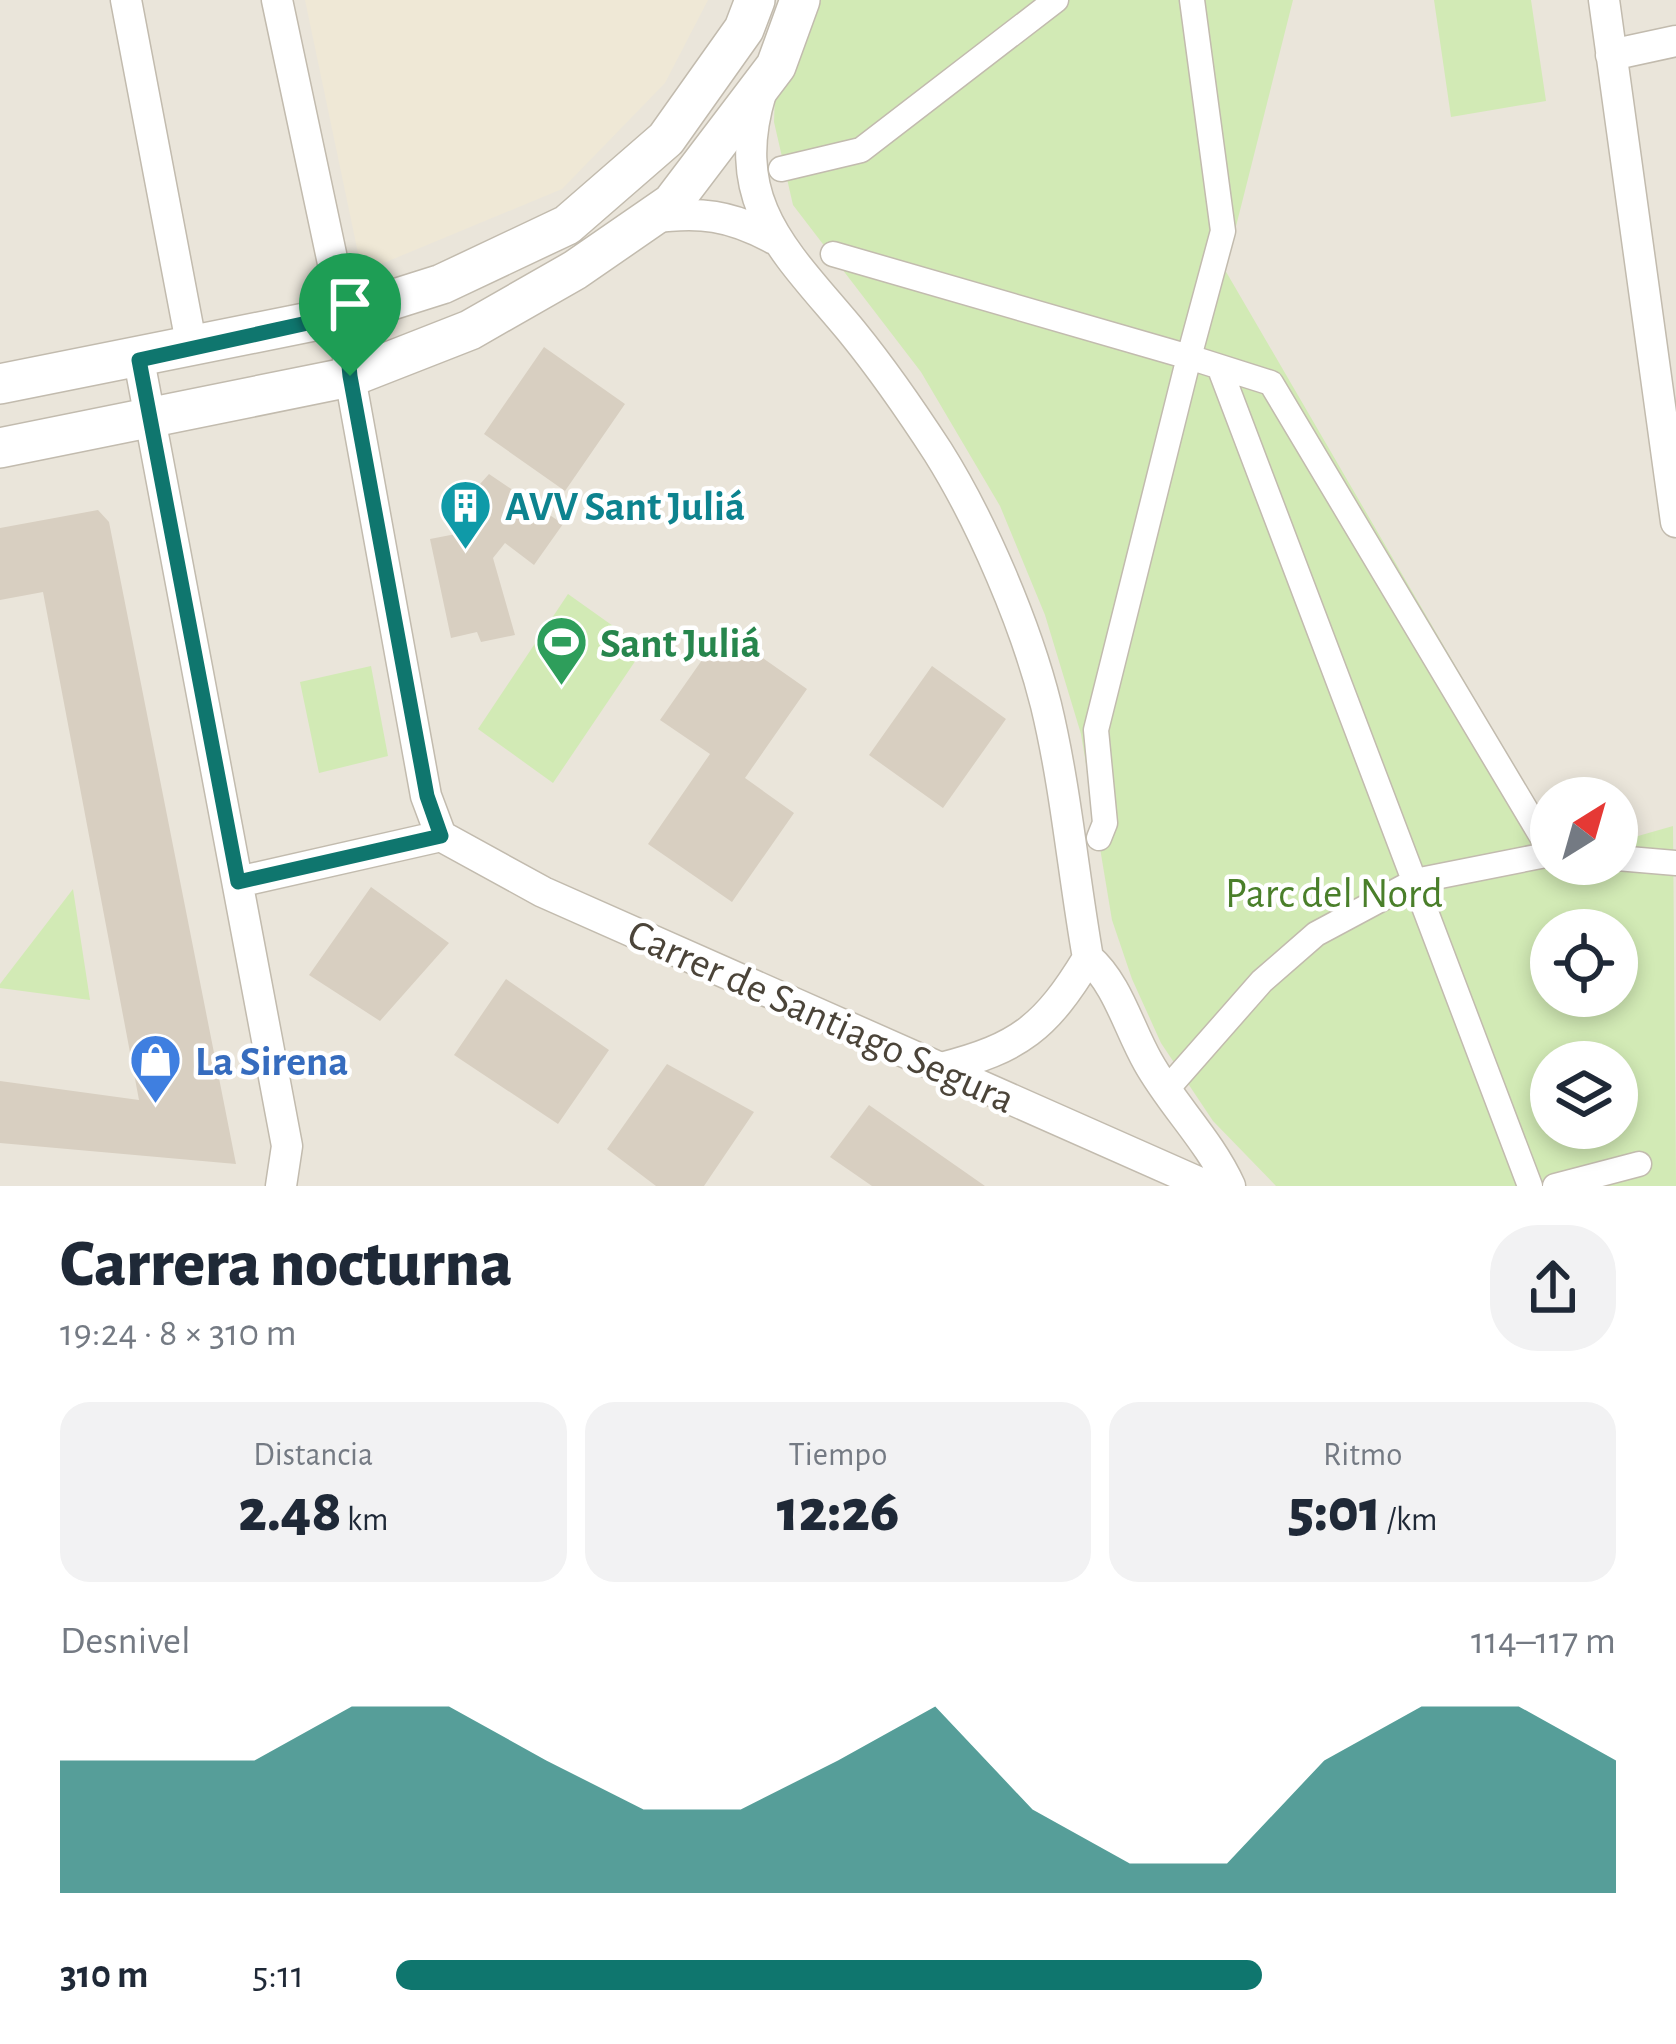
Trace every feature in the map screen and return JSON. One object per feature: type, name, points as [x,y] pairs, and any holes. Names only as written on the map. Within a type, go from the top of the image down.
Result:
[{"type":"street","points":[[126,0],[192,348]]},
{"type":"street","points":[[238,882],[441,836],[427,796],[350,376],[344,315],[277,0]]},
{"type":"street","points":[[0,384],[139,360],[344,315],[442,284],[566,225],[665,139],[744,29],[755,0]]},
{"type":"street","points":[[0,448],[350,376],[470,330],[575,270],[672,203],[776,66],[800,0]]},
{"type":"street","points":[[781,170],[861,150],[1056,0]]},
{"type":"street","points":[[1099,838],[1105,823],[1096,730],[1223,231],[1192,0]]},
{"type":"street","points":[[1604,0],[1662,310],[1676,522]]},
{"type":"street","points":[[1611,55],[1676,41]]},
{"type":"street","points":[[764,81],[748,161],[774,239],[857,338],[926,435],[981,535],[1045,700],[1088,958],[1103,971],[1149,1065],[1216,1156],[1230,1186]]},
{"type":"street","points":[[651,218],[694,212],[720,215],[774,239]]},
{"type":"street","points":[[832,254],[1271,383],[1530,818]]},
{"type":"street","points":[[139,360],[287,1146],[281,1186]]},
{"type":"street","points":[[1220,369],[1530,1186]]},
{"type":"street","name":"Carrer de Santiago Segura","points":[[441,836],[465,854],[543,892],[1207,1186]]},
{"type":"street","points":[[1167,1088],[1262,981],[1316,934],[1415,881],[1530,857]]},
{"type":"street","points":[[1638,860],[1676,863]]},
{"type":"street","points":[[940,1068],[1022,1040],[1049,1017],[1088,958]]},
{"type":"street","points":[[1555,1186],[1639,1164]]},
{"type":"shaded area","points":[[0,0],[1676,0],[1676,1186],[0,1186]]},
{"type":"shaded area","points":[[305,0],[708,0],[665,83],[562,189],[362,272]]},
{"type":"green space","name":"Parc del Nord","points":[[800,0],[1293,0],[1225,270],[1530,794],[1530,885],[1638,885],[1638,836],[1673,826],[1676,1186],[1276,1186],[1213,1121],[1161,1043],[1132,979],[1112,920],[1081,734],[1045,615],[1000,506],[921,372],[793,205],[774,122],[776,66]]},
{"type":"green space","points":[[1434,0],[1531,0],[1546,101],[1451,117]]},
{"type":"green space","name":"Sant Juliá","points":[[568,594],[644,648],[553,783],[478,729]]},
{"type":"green space","points":[[371,666],[388,756],[319,773],[300,682]]},
{"type":"green space","points":[[73,889],[90,1000],[0,988],[0,984]]},
{"type":"building","points":[[544,347],[625,404],[565,491],[484,434]]},
{"type":"building","name":"AVV Sant Juliá","points":[[489,474],[563,524],[534,565],[505,543],[493,558],[515,635],[481,642],[477,632],[451,638],[430,539],[461,533],[483,503],[471,494]]},
{"type":"building","points":[[98,510],[109,522],[236,1164],[0,1143],[0,1081],[139,1100],[43,592],[0,600],[0,528]]},
{"type":"building","points":[[723,630],[807,689],[745,778],[794,813],[732,902],[648,844],[710,754],[660,720]]},
{"type":"building","points":[[932,666],[1006,719],[943,808],[869,755]]},
{"type":"building","points":[[371,887],[449,943],[380,1021],[309,975]]},
{"type":"building","points":[[506,979],[609,1050],[558,1124],[454,1055]]},
{"type":"building","points":[[667,1064],[754,1112],[704,1186],[656,1186],[607,1149]]},
{"type":"building","points":[[869,1105],[985,1186],[872,1186],[830,1157]]},
{"type":"place","name":"AVV Sant Juliá","points":[[466,551]]},
{"type":"place","name":"Sant Juliá","points":[[561,688]]},
{"type":"place","name":"La Sirena","points":[[156,1106]]},
{"type":"route","points":[[344,315],[350,376],[364,431],[427,796],[441,836],[238,882],[139,360],[344,315]]}]
